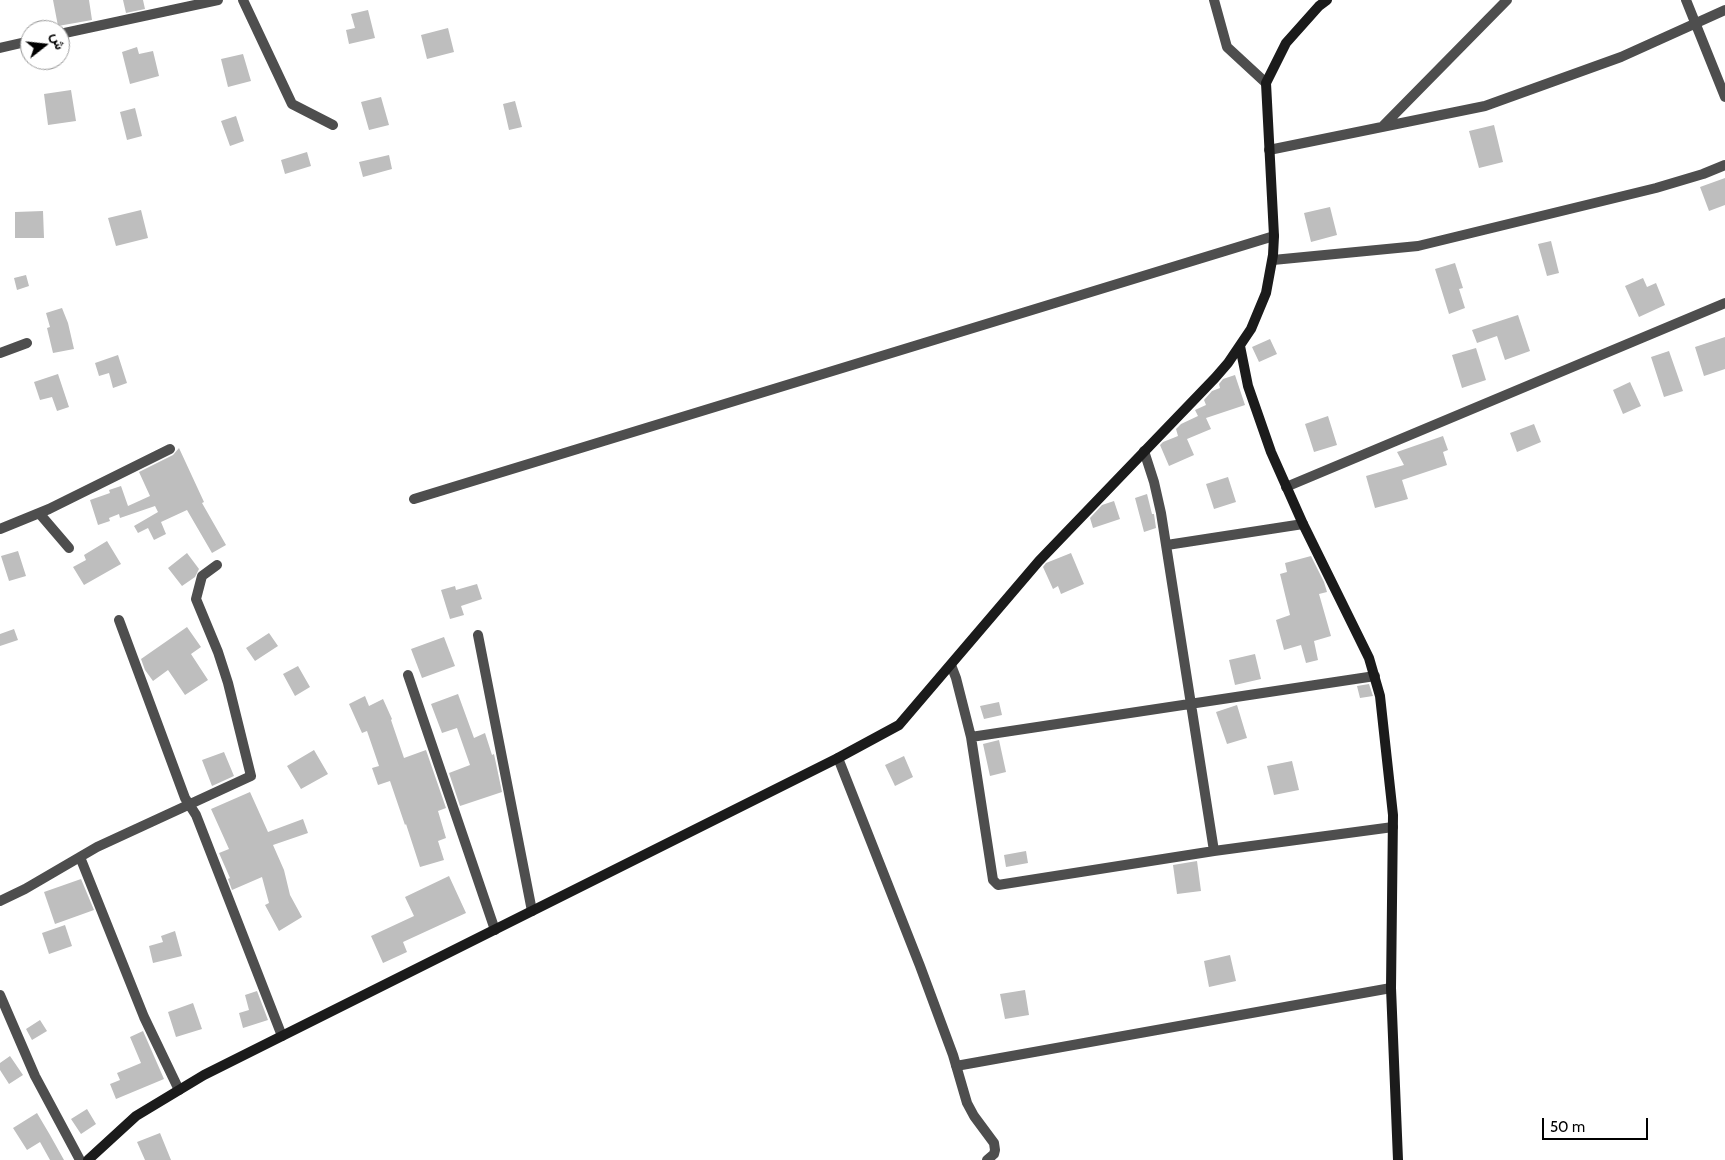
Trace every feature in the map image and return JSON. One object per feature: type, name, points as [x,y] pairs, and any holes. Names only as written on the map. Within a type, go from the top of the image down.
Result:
[{"type":"street","points":[[70,32],[218,0]]},
{"type":"street","points":[[243,0],[292,104],[333,125]]},
{"type":"street","points":[[1214,0],[1227,47],[1266,83]]},
{"type":"street","points":[[88,1160],[136,1116],[204,1075],[838,758],[899,725],[1039,560],[1215,378],[1240,346],[1260,310],[1266,293],[1273,260],[1274,236],[1266,83],[1286,43],[1319,6],[1327,0]]},
{"type":"street","points":[[1382,127],[1507,0]]},
{"type":"street","points":[[1686,0],[1725,97]]},
{"type":"street","points":[[1269,150],[1485,106],[1621,57],[1725,10]]},
{"type":"street","points":[[0,48],[20,43]]},
{"type":"street","points":[[1273,260],[1418,246],[1656,188],[1704,174],[1725,164]]},
{"type":"street","points":[[414,499],[1274,236]]},
{"type":"street","points":[[1286,487],[1725,303]]},
{"type":"street","points":[[0,353],[27,343]]},
{"type":"street","points":[[1240,346],[1254,404],[1271,452],[1303,524],[1360,640],[1375,676],[1383,717],[1393,827],[1391,988],[1398,1160]]},
{"type":"street","points":[[0,529],[40,513],[170,448]]},
{"type":"street","points":[[1144,451],[1158,497],[1167,545],[1214,851]]},
{"type":"street","points":[[40,513],[69,548]]},
{"type":"street","points":[[1167,545],[1303,524]]},
{"type":"street","points":[[0,900],[25,889],[97,848],[190,806],[250,776],[235,710],[218,652],[196,599],[202,576],[217,565]]},
{"type":"street","points":[[119,620],[185,798],[196,815],[282,1036]]},
{"type":"street","points":[[478,635],[532,911]]},
{"type":"street","points":[[951,665],[958,684],[971,737],[993,880],[998,885],[1214,851],[1393,827]]},
{"type":"street","points":[[408,675],[495,930]]},
{"type":"street","points":[[971,737],[1375,676]]},
{"type":"street","points":[[838,758],[916,957],[956,1066],[967,1103],[994,1143],[995,1150],[987,1160]]},
{"type":"street","points":[[80,857],[144,1017],[179,1090]]},
{"type":"street","points":[[956,1066],[1391,988]]},
{"type":"street","points":[[0,995],[36,1076],[80,1160]]},
{"type":"building","points":[[53,0],[89,0],[92,20],[70,24],[70,20],[57,20]]},
{"type":"building","points":[[123,0],[143,0],[145,9],[126,13]]},
{"type":"building","points":[[368,10],[375,38],[349,44],[346,30],[355,28],[351,14]]},
{"type":"building","points":[[448,28],[454,52],[427,59],[421,35]]},
{"type":"building","points":[[137,47],[139,54],[153,51],[159,76],[130,84],[122,52]]},
{"type":"building","points":[[243,54],[251,81],[228,87],[221,59]]},
{"type":"building","points":[[71,90],[76,121],[48,125],[44,94]]},
{"type":"building","points":[[381,97],[389,125],[369,130],[361,102]]},
{"type":"building","points":[[515,101],[522,127],[509,130],[503,104]]},
{"type":"building","points":[[135,108],[142,136],[127,140],[120,112]]},
{"type":"building","points":[[236,116],[244,141],[230,146],[221,121]]},
{"type":"building","points":[[1494,125],[1503,162],[1479,168],[1469,131]]},
{"type":"building","points":[[307,152],[311,166],[285,174],[281,160]]},
{"type":"building","points":[[389,155],[392,169],[363,177],[359,162]]},
{"type":"building","points":[[1725,178],[1725,205],[1709,211],[1700,187]]},
{"type":"building","points":[[1330,207],[1337,235],[1311,242],[1304,213]]},
{"type":"building","points":[[141,210],[148,238],[116,246],[108,218]]},
{"type":"building","points":[[43,211],[44,238],[15,238],[15,212]]},
{"type":"building","points":[[1551,241],[1559,273],[1547,276],[1538,244]]},
{"type":"building","points":[[1455,263],[1463,288],[1459,289],[1465,308],[1449,314],[1435,269]]},
{"type":"building","points":[[26,275],[29,286],[17,290],[14,278]]},
{"type":"building","points":[[1643,278],[1647,287],[1656,283],[1665,305],[1639,317],[1625,286]]},
{"type":"building","points":[[62,308],[68,323],[74,349],[53,353],[47,328],[50,327],[46,313]]},
{"type":"building","points":[[1518,315],[1530,351],[1505,360],[1497,336],[1477,343],[1472,330]]},
{"type":"building","points":[[1725,337],[1725,369],[1704,376],[1695,347]]},
{"type":"building","points":[[1270,339],[1277,354],[1259,362],[1252,347]]},
{"type":"building","points":[[1476,348],[1486,380],[1462,388],[1452,355]]},
{"type":"building","points":[[1669,351],[1683,391],[1664,397],[1651,357]]},
{"type":"building","points":[[118,355],[127,383],[113,388],[109,373],[99,376],[95,363]]},
{"type":"building","points":[[58,374],[69,407],[57,411],[52,397],[40,400],[34,382]]},
{"type":"building","points":[[1235,375],[1245,405],[1206,418],[1211,429],[1187,439],[1194,455],[1169,466],[1160,445],[1178,436],[1176,429],[1181,424],[1198,416],[1195,410],[1206,405],[1204,400],[1212,391],[1220,388],[1219,384],[1223,379]]},
{"type":"building","points":[[1630,382],[1641,406],[1623,414],[1613,390]]},
{"type":"building","points":[[1328,416],[1337,445],[1314,452],[1305,424]]},
{"type":"building","points":[[1534,424],[1541,442],[1517,452],[1510,433]]},
{"type":"building","points":[[1443,436],[1448,450],[1443,452],[1447,465],[1402,480],[1408,499],[1375,508],[1366,476],[1404,465],[1397,452]]},
{"type":"building","points":[[179,448],[204,502],[202,503],[226,545],[212,553],[187,510],[161,522],[166,534],[154,540],[148,528],[138,533],[134,526],[158,512],[155,506],[120,518],[119,514],[109,518],[110,521],[98,525],[90,500],[110,493],[109,490],[121,486],[128,506],[150,496],[139,472],[173,455]]},
{"type":"building","points":[[1228,477],[1236,502],[1214,509],[1206,484]]},
{"type":"building","points":[[1147,494],[1152,514],[1154,514],[1156,528],[1144,532],[1135,498]]},
{"type":"building","points":[[1114,501],[1120,519],[1093,528],[1090,518],[1102,505]]},
{"type":"building","points":[[107,541],[121,564],[84,585],[73,567],[86,560],[84,555]]},
{"type":"building","points":[[18,551],[26,576],[9,581],[1,556]]},
{"type":"building","points":[[187,553],[199,569],[195,577],[182,586],[168,568]]},
{"type":"building","points":[[1071,553],[1084,584],[1061,594],[1058,586],[1053,589],[1043,567],[1046,563]]},
{"type":"building","points":[[1311,556],[1327,592],[1319,594],[1331,636],[1314,641],[1318,660],[1306,663],[1301,645],[1284,650],[1276,620],[1290,615],[1280,574],[1287,572],[1285,563]]},
{"type":"building","points":[[477,584],[482,599],[461,606],[464,615],[450,619],[441,590],[455,586],[456,590]]},
{"type":"building","points":[[187,627],[201,647],[191,654],[208,680],[185,695],[168,670],[153,681],[145,670],[141,659]]},
{"type":"building","points":[[14,629],[18,640],[0,646],[0,634]]},
{"type":"building","points":[[269,633],[278,646],[255,661],[246,648]]},
{"type":"building","points":[[444,637],[455,666],[422,678],[411,649]]},
{"type":"building","points":[[1255,654],[1261,679],[1235,685],[1229,660]]},
{"type":"building","points":[[298,666],[310,687],[295,696],[283,674]]},
{"type":"building","points":[[1369,684],[1373,696],[1360,698],[1357,686]]},
{"type":"building","points":[[458,694],[474,738],[485,733],[492,755],[494,754],[502,792],[460,806],[449,773],[470,765],[457,728],[442,733],[431,704]]},
{"type":"building","points":[[365,696],[369,706],[383,699],[392,719],[404,758],[426,750],[446,808],[438,811],[446,838],[438,841],[444,860],[420,867],[390,781],[378,785],[372,768],[379,766],[367,731],[362,733],[349,704]]},
{"type":"building","points":[[999,702],[1002,715],[984,719],[980,706]]},
{"type":"building","points":[[1237,705],[1247,738],[1227,744],[1216,712]]},
{"type":"building","points":[[999,740],[1006,772],[990,776],[983,744]]},
{"type":"building","points":[[314,750],[328,774],[301,789],[287,766]]},
{"type":"building","points":[[224,752],[234,776],[212,786],[202,760]]},
{"type":"building","points":[[904,756],[913,777],[895,786],[885,765]]},
{"type":"building","points":[[1292,761],[1299,790],[1274,795],[1267,766]]},
{"type":"building","points":[[250,792],[268,832],[303,819],[308,833],[273,845],[284,870],[290,895],[302,917],[279,931],[265,905],[269,903],[262,877],[232,890],[228,879],[230,878],[219,853],[229,849],[211,809]]},
{"type":"building","points":[[1026,851],[1028,863],[1006,867],[1004,855]]},
{"type":"building","points":[[1197,861],[1201,891],[1177,894],[1173,865]]},
{"type":"building","points":[[449,876],[466,913],[403,942],[407,952],[383,963],[371,936],[414,916],[405,897]]},
{"type":"building","points":[[81,879],[94,910],[55,924],[44,892]]},
{"type":"building","points":[[65,925],[72,946],[49,954],[42,933]]},
{"type":"building","points":[[175,931],[182,956],[153,963],[149,946],[163,942],[161,936]]},
{"type":"building","points":[[1230,955],[1236,981],[1209,987],[1204,961]]},
{"type":"building","points":[[1025,990],[1029,1015],[1005,1019],[1000,994]]},
{"type":"building","points":[[257,991],[268,1020],[243,1028],[239,1013],[249,1010],[245,995]]},
{"type":"building","points":[[193,1003],[202,1029],[176,1037],[168,1012]]},
{"type":"building","points":[[40,1020],[47,1031],[32,1040],[26,1029]]},
{"type":"building","points":[[143,1031],[164,1079],[116,1099],[110,1084],[120,1080],[117,1073],[141,1063],[130,1037]]},
{"type":"building","points":[[10,1056],[23,1075],[9,1084],[0,1070],[0,1063]]},
{"type":"building","points":[[87,1109],[96,1124],[81,1134],[71,1119]]},
{"type":"building","points":[[37,1113],[64,1160],[50,1160],[40,1142],[27,1150],[13,1128]]},
{"type":"building","points":[[160,1133],[171,1160],[145,1160],[137,1142]]}]
